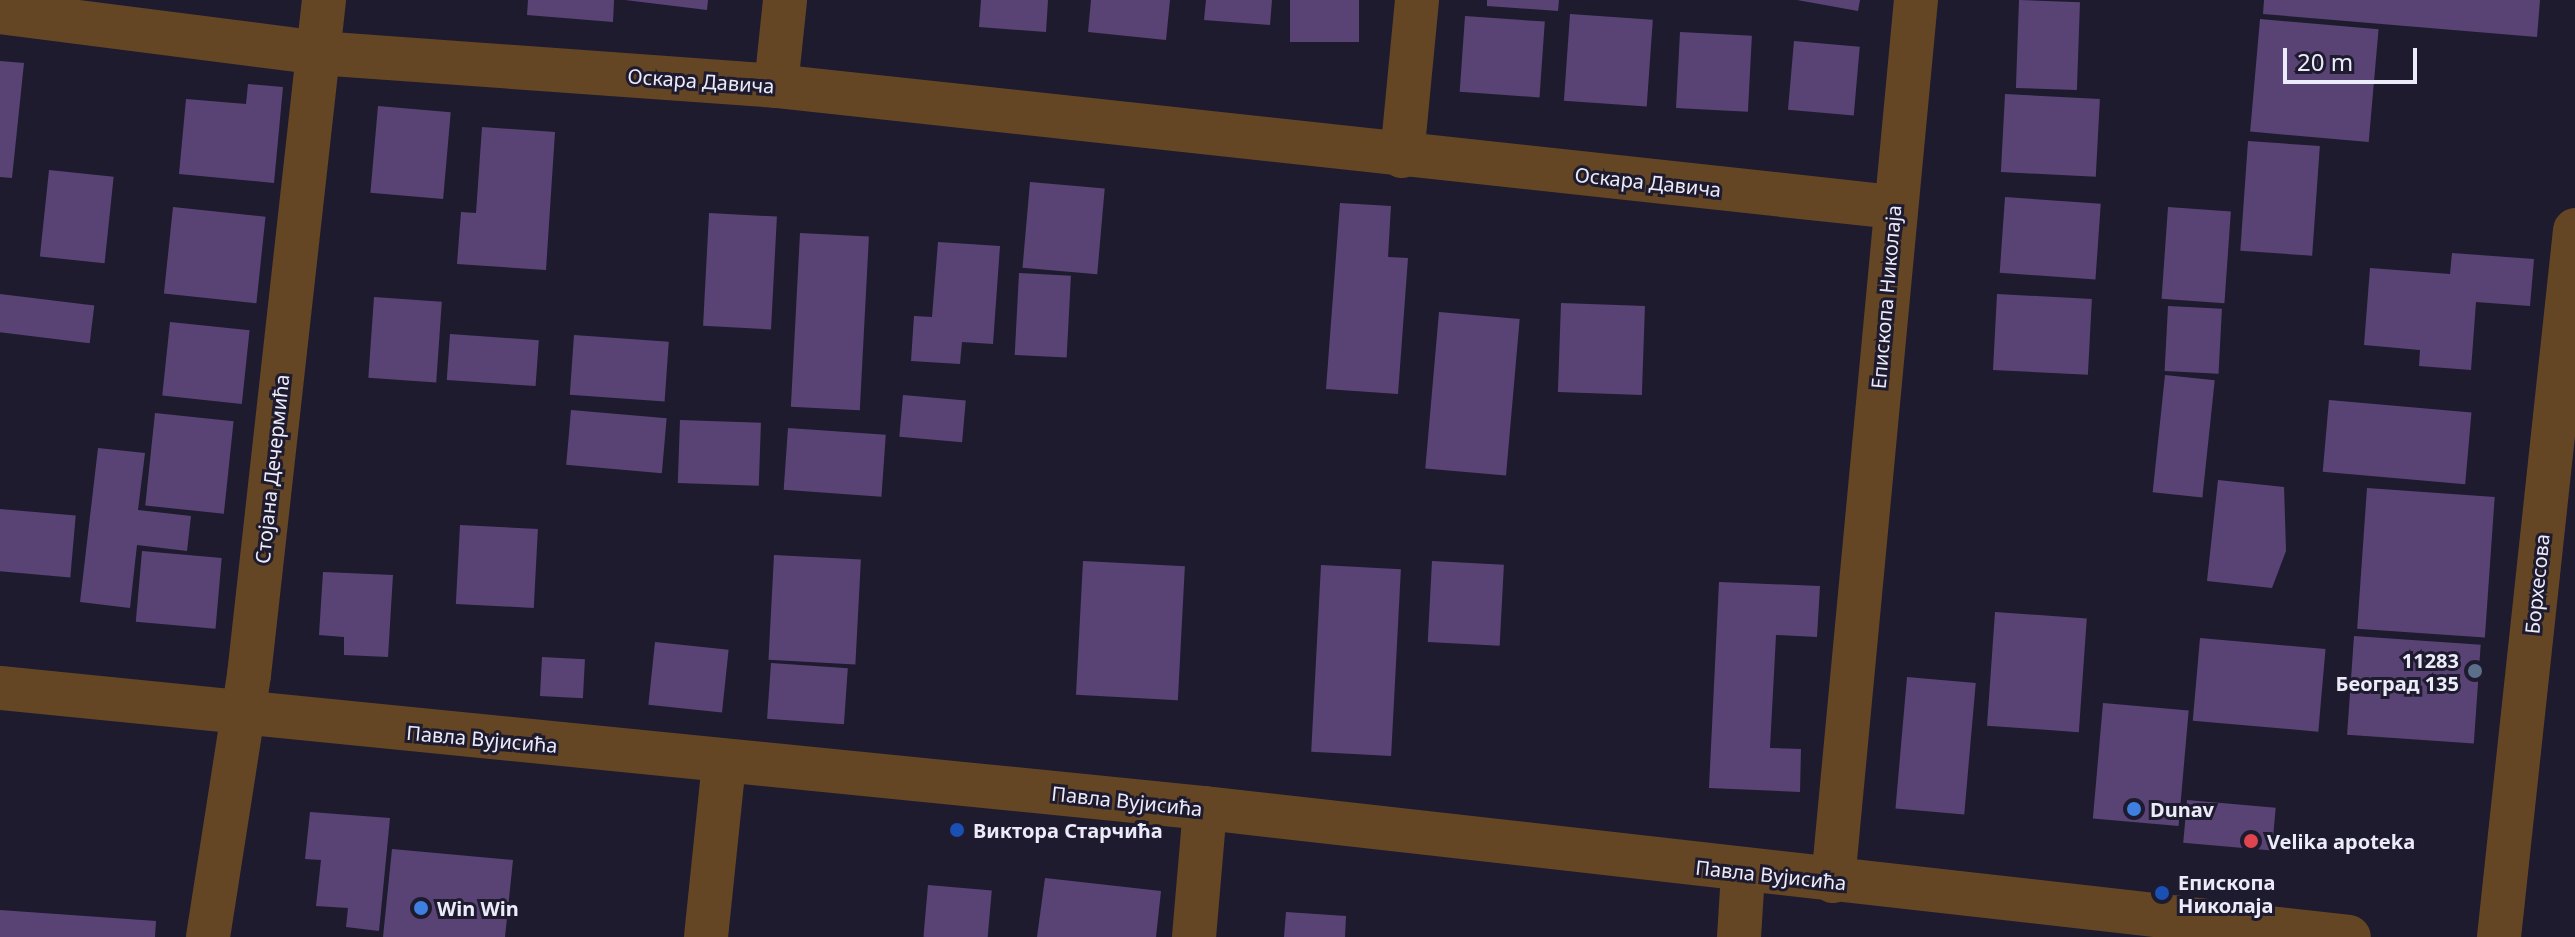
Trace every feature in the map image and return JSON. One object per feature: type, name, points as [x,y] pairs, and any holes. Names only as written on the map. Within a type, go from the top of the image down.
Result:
[{"type":"street","name":"Стојана Дечермића","points":[[208,937],[243,717],[324,0]]},
{"type":"street","points":[[776,86],[785,0]]},
{"type":"street","points":[[1402,156],[1417,0]]},
{"type":"street","name":"Епископа Николаја","points":[[1833,881],[1893,207],[1916,0]]},
{"type":"street","name":"Оскара Давича","points":[[0,12],[318,53],[776,86],[1893,207]]},
{"type":"street","name":"Борхесова","points":[[2499,937],[2575,230]]},
{"type":"street","name":"Павла Вујисића","points":[[0,688],[243,717],[1205,808],[1743,874],[2349,937]]},
{"type":"street","points":[[706,937],[724,762]]},
{"type":"street","points":[[1194,937],[1205,808]]},
{"type":"street","points":[[1739,937],[1743,874]]},
{"type":"building","points":[[528,0],[614,0],[613,22],[527,15]]},
{"type":"building","points":[[625,0],[708,0],[707,10]]},
{"type":"building","points":[[981,0],[1048,0],[1046,32],[979,27]]},
{"type":"building","points":[[1091,0],[1170,0],[1166,40],[1088,32]]},
{"type":"building","points":[[1206,0],[1272,0],[1270,25],[1204,20]]},
{"type":"building","points":[[1290,0],[1359,0],[1359,42],[1290,42]]},
{"type":"building","points":[[1487,0],[1559,0],[1558,11],[1487,6]]},
{"type":"building","points":[[1797,0],[1860,0],[1858,11]]},
{"type":"building","points":[[2019,0],[2080,2],[2077,90],[2016,88]]},
{"type":"building","points":[[2264,0],[2540,0],[2537,37],[2263,14]]},
{"type":"building","points":[[1570,14],[1653,20],[1647,107],[1564,101]]},
{"type":"building","points":[[1465,16],[1545,22],[1540,97],[1460,92]]},
{"type":"building","points":[[2260,19],[2379,29],[2369,142],[2250,132]]},
{"type":"building","points":[[1680,32],[1752,36],[1748,112],[1676,108]]},
{"type":"building","points":[[1794,41],[1860,47],[1854,115],[1788,110]]},
{"type":"building","points":[[0,61],[24,63],[12,178],[0,177]]},
{"type":"building","points":[[248,84],[283,87],[274,183],[179,174],[186,99],[246,104]]},
{"type":"building","points":[[2005,94],[2100,99],[2096,177],[2001,172]]},
{"type":"building","points":[[378,106],[451,112],[443,199],[370,193]]},
{"type":"building","points":[[482,127],[555,132],[546,270],[457,264],[461,212],[476,213]]},
{"type":"building","points":[[2248,141],[2320,146],[2312,256],[2240,251]]},
{"type":"building","points":[[49,170],[114,177],[105,263],[40,257]]},
{"type":"building","points":[[1030,182],[1105,189],[1097,274],[1023,268]]},
{"type":"building","points":[[2005,197],[2101,204],[2095,280],[2000,273]]},
{"type":"building","points":[[1340,203],[1391,206],[1388,257],[1408,258],[1398,394],[1326,389]]},
{"type":"building","points":[[173,207],[265,217],[256,303],[164,294]]},
{"type":"building","points":[[2168,207],[2231,211],[2224,303],[2162,299]]},
{"type":"building","points":[[709,213],[777,217],[771,329],[703,326]]},
{"type":"building","points":[[800,233],[869,237],[860,410],[791,407]]},
{"type":"building","points":[[938,242],[1000,246],[993,344],[962,342],[960,364],[911,361],[914,316],[932,317]]},
{"type":"building","points":[[2452,253],[2534,259],[2530,306],[2476,302],[2471,370],[2419,366],[2420,350],[2364,345],[2370,268],[2450,274]]},
{"type":"building","points":[[1019,273],[1071,276],[1067,358],[1015,355]]},
{"type":"building","points":[[0,294],[94,306],[90,343],[0,332]]},
{"type":"building","points":[[1997,294],[2092,299],[2088,375],[1993,370]]},
{"type":"building","points":[[374,297],[442,302],[436,383],[368,378]]},
{"type":"building","points":[[1561,303],[1645,306],[1642,395],[1558,392]]},
{"type":"building","points":[[2168,306],[2222,309],[2219,374],[2165,371]]},
{"type":"building","points":[[1439,312],[1520,319],[1506,475],[1425,468]]},
{"type":"building","points":[[170,322],[250,330],[242,404],[162,396]]},
{"type":"building","points":[[450,334],[539,340],[536,386],[447,380]]},
{"type":"building","points":[[574,335],[669,342],[665,401],[570,395]]},
{"type":"building","points":[[2165,375],[2215,380],[2202,498],[2153,492]]},
{"type":"building","points":[[903,395],[966,400],[962,442],[899,437]]},
{"type":"building","points":[[2329,400],[2471,412],[2465,484],[2323,472]]},
{"type":"building","points":[[571,410],[667,418],[662,473],[566,465]]},
{"type":"building","points":[[155,413],[234,421],[224,514],[145,505]]},
{"type":"building","points":[[680,420],[761,423],[759,486],[678,483]]},
{"type":"building","points":[[788,428],[886,435],[881,497],[784,490]]},
{"type":"building","points":[[98,448],[145,453],[138,510],[191,516],[187,551],[137,545],[130,608],[80,602]]},
{"type":"building","points":[[2218,480],[2284,487],[2286,551],[2272,588],[2207,581]]},
{"type":"building","points":[[2367,488],[2495,497],[2485,638],[2357,629]]},
{"type":"building","points":[[0,509],[76,516],[70,577],[0,571]]},
{"type":"building","points":[[460,525],[538,529],[534,608],[456,604]]},
{"type":"building","points":[[142,551],[222,558],[216,629],[136,622]]},
{"type":"building","points":[[774,555],[861,560],[855,664],[769,660]]},
{"type":"building","points":[[1083,561],[1185,566],[1178,700],[1076,695]]},
{"type":"building","points":[[1432,561],[1504,565],[1500,646],[1428,642]]},
{"type":"building","points":[[1321,565],[1401,569],[1391,756],[1311,752]]},
{"type":"building","points":[[323,572],[393,575],[388,657],[344,655],[344,637],[319,635]]},
{"type":"building","points":[[1719,582],[1820,586],[1817,637],[1776,635],[1770,748],[1801,749],[1800,792],[1709,788]]},
{"type":"building","points":[[1995,612],[2087,618],[2079,732],[1987,726]]},
{"type":"building","points":[[2354,636],[2481,645],[2474,744],[2347,735]]},
{"type":"building","points":[[2200,638],[2326,649],[2318,732],[2193,721]]},
{"type":"building","points":[[655,642],[729,650],[722,712],[648,705]]},
{"type":"building","points":[[542,657],[585,659],[583,698],[540,696]]},
{"type":"building","points":[[771,663],[848,668],[844,724],[767,719]]},
{"type":"building","points":[[1907,677],[1976,683],[1964,815],[1895,808]]},
{"type":"building","points":[[2103,703],[2189,710],[2179,826],[2093,819]]},
{"type":"building","points":[[2187,800],[2276,808],[2272,851],[2183,843]]},
{"type":"building","points":[[310,812],[390,818],[379,931],[346,927],[348,908],[316,906],[321,860],[305,859]]},
{"type":"building","points":[[392,849],[513,860],[505,937],[383,937]]},
{"type":"building","points":[[1045,878],[1161,891],[1156,937],[1037,937]]},
{"type":"building","points":[[928,885],[992,891],[988,937],[923,937]]},
{"type":"building","points":[[0,910],[156,921],[155,937],[0,937]]},
{"type":"building","points":[[1286,912],[1346,916],[1345,937],[1284,937]]},
{"type":"place","name":"11283 Београд 135","points":[[2475,671]]},
{"type":"place","name":"Dunav","points":[[2134,809]]},
{"type":"place","name":"Виктора Старчића","points":[[957,830]]},
{"type":"place","name":"Velika apoteka","points":[[2251,841]]},
{"type":"place","name":"Епископа Николаја","points":[[2162,893]]},
{"type":"place","name":"Win Win","points":[[421,908]]}]
